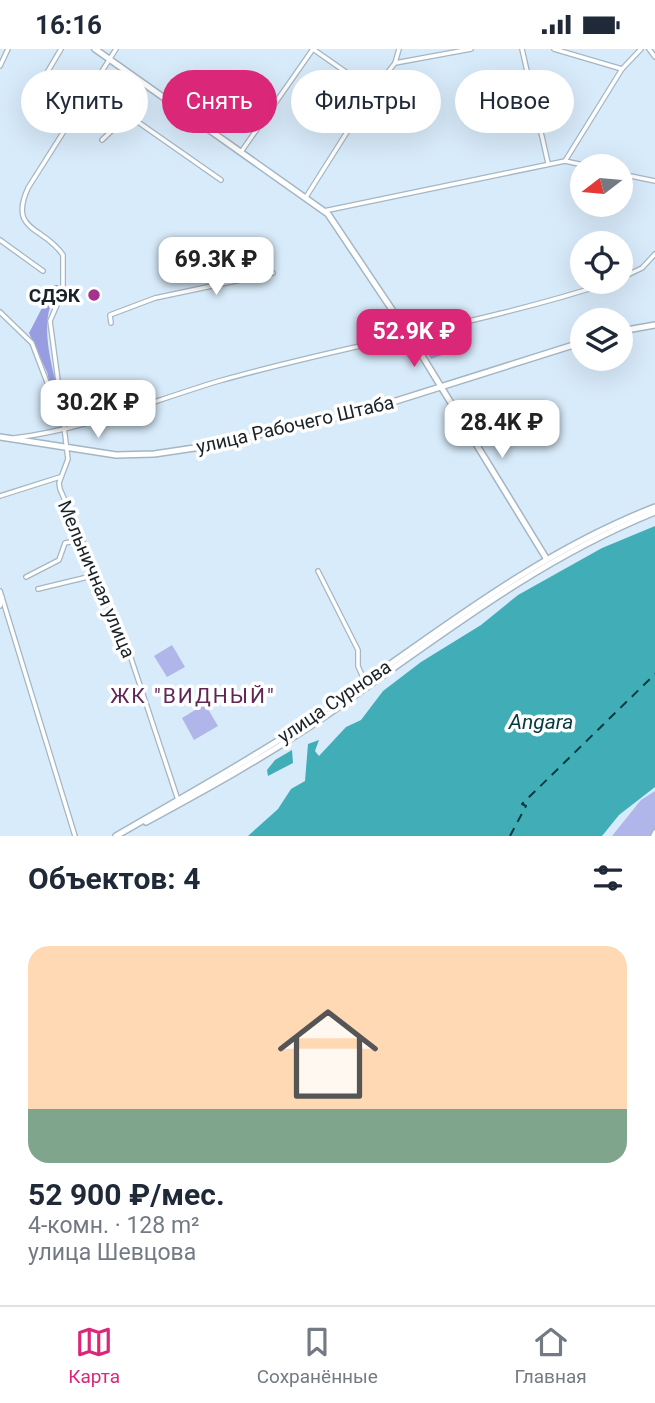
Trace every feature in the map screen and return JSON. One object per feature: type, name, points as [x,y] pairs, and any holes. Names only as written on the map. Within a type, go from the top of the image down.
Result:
[{"type":"main road","points":[[95,49],[306,197],[335,222],[409,335],[548,560],[655,510]]},
{"type":"main road","points":[[633,329],[655,325]]},
{"type":"main road","name":"улица Рабочего Штаба","points":[[0,437],[116,455],[154,454],[208,446],[361,412],[570,346]]},
{"type":"main road","name":"улица Сурнова","points":[[116,836],[312,718],[471,606],[548,560]]},
{"type":"main road","name":"улица Сурнова","points":[[122,836],[319,720],[468,613],[548,560]]},
{"type":"street","points":[[0,66],[8,49]]},
{"type":"street","points":[[49,70],[61,49]]},
{"type":"street","points":[[0,496],[60,477],[68,449],[50,321],[63,291],[62,255],[25,221],[21,214],[22,203],[116,49]]},
{"type":"street","points":[[241,152],[313,49],[343,70]]},
{"type":"street","points":[[390,70],[395,63],[399,49]]},
{"type":"street","points":[[395,63],[471,49]]},
{"type":"street","points":[[522,49],[548,164]]},
{"type":"street","points":[[554,49],[622,69]]},
{"type":"street","points":[[565,161],[622,69],[641,49]]},
{"type":"street","points":[[649,49],[655,57]]},
{"type":"street","points":[[102,140],[128,115],[221,180]]},
{"type":"street","points":[[306,197],[346,133]]},
{"type":"street","points":[[324,211],[548,164],[570,162]]},
{"type":"street","points":[[634,177],[655,181]]},
{"type":"street","points":[[0,240],[43,271]]},
{"type":"street","points":[[633,272],[642,268],[655,254]]},
{"type":"street","points":[[111,323],[110,315],[155,298],[273,273]]},
{"type":"street","points":[[9,438],[64,427],[173,398],[218,382],[570,293]]},
{"type":"street","points":[[0,312],[32,343],[64,427]]},
{"type":"street","name":"Мельничная улица","points":[[60,477],[60,489],[80,540],[127,643],[178,800]]},
{"type":"street","points":[[26,577],[59,560],[65,543],[80,540]]},
{"type":"street","points":[[318,571],[358,650],[358,666],[365,682]]},
{"type":"street","points":[[38,589],[96,575]]},
{"type":"street","points":[[0,606],[1,595]]},
{"type":"street","points":[[1,595],[75,836]]},
{"type":"shaded area","points":[[54,285],[58,285],[47,327],[61,404],[55,405],[47,372],[29,333]]},
{"type":"shaded area","points":[[442,337],[448,353],[431,359],[421,342]]},
{"type":"shaded area","points":[[172,645],[185,667],[167,677],[154,656]]},
{"type":"shaded area","points":[[205,704],[218,726],[194,740],[182,718]]},
{"type":"shaded area","points":[[655,791],[655,836],[612,836],[641,800]]},
{"type":"water","name":"Angara","points":[[655,526],[655,787],[619,815],[602,836],[248,836],[278,809],[291,789],[305,781],[308,744],[319,740],[315,751],[319,756],[346,727],[361,720],[383,691],[421,662],[481,625],[518,595],[602,548]]},
{"type":"water","points":[[292,750],[293,763],[268,776],[267,770],[275,760]]},
{"type":"ferry route","points":[[510,836],[526,806],[522,804],[655,674]]},
{"type":"place","name":"СДЭК","points":[[94,295]]},
{"type":"district","name":"ЖК \"ВИДНЫЙ\"","points":[[193,696]]}]
